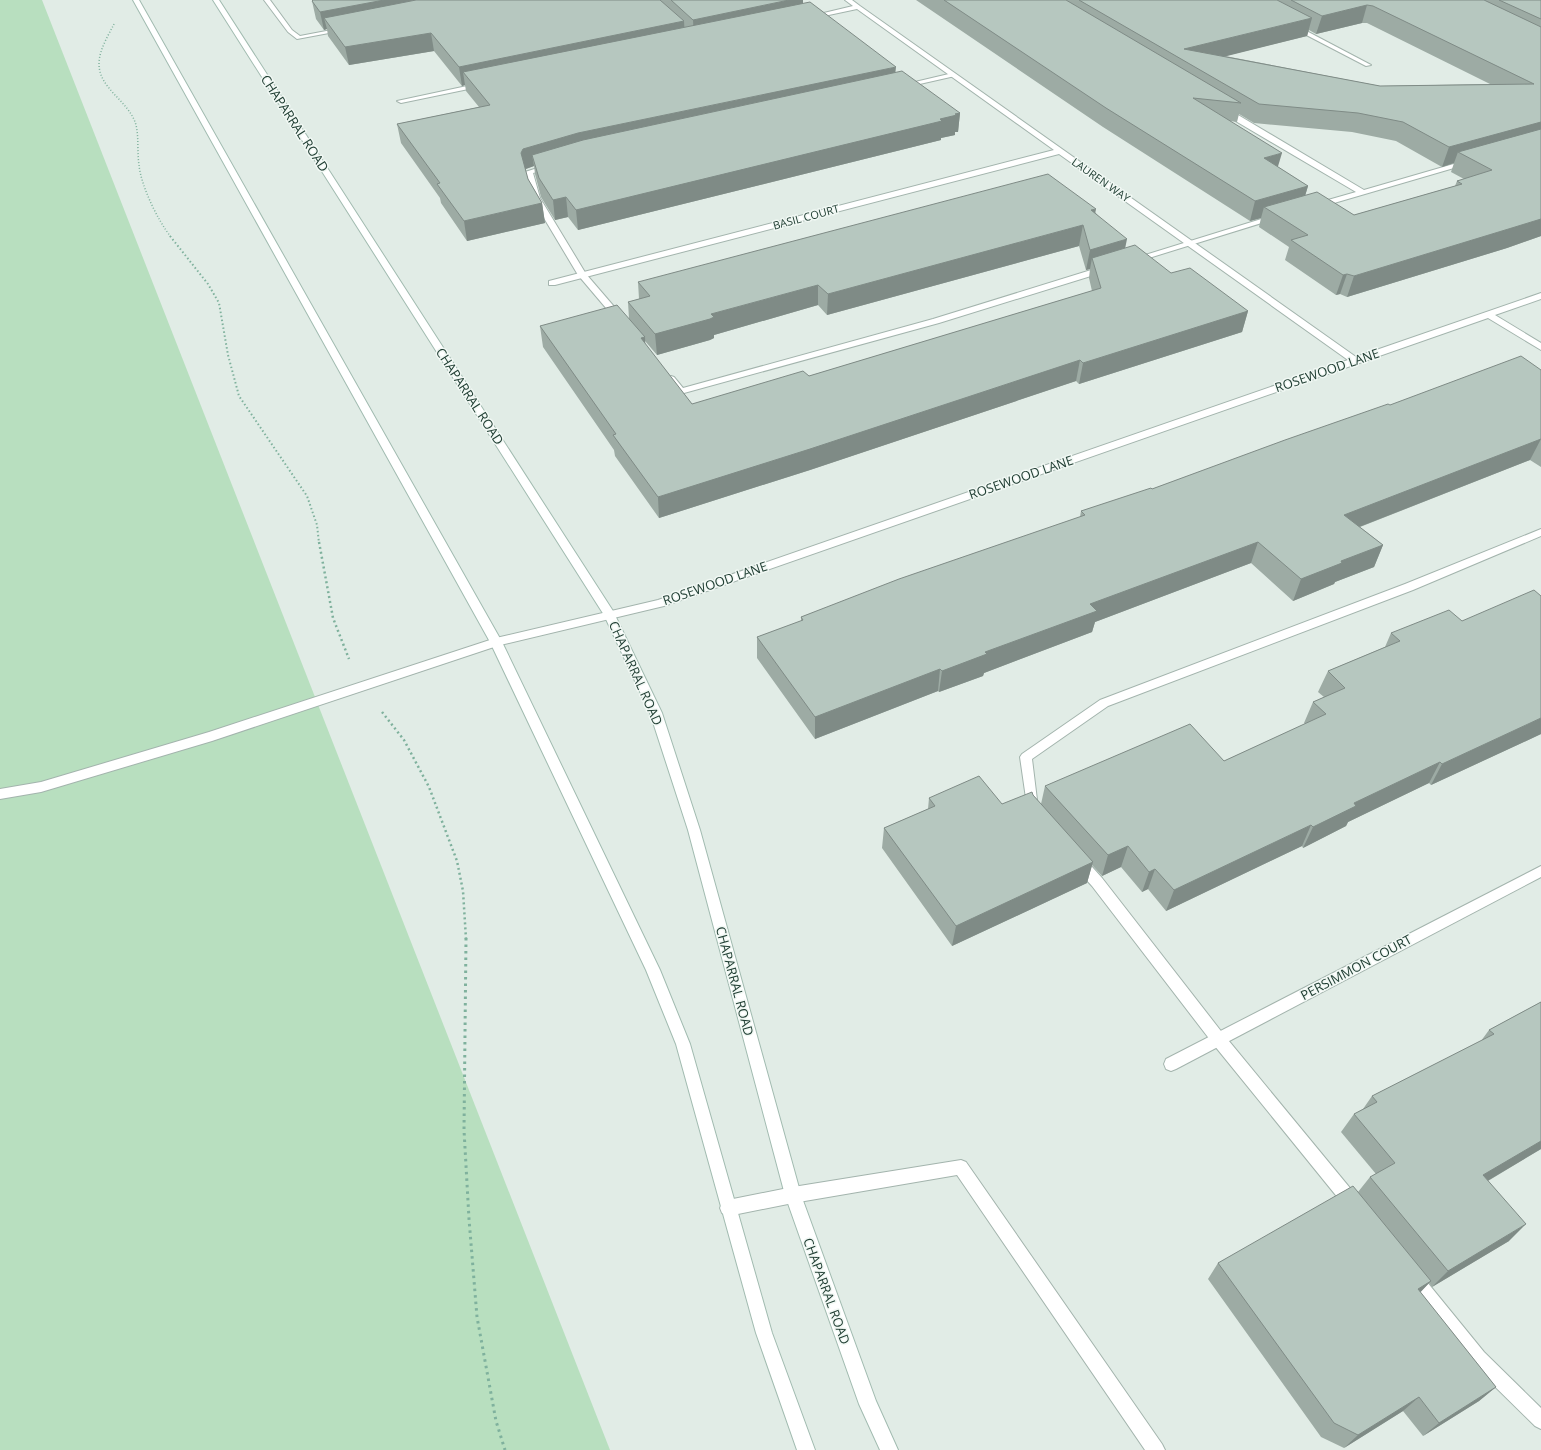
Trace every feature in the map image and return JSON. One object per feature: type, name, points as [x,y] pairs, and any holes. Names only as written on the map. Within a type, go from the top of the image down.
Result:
[{"type":"main road","points":[[136,0],[496,642],[653,970],[683,1044],[764,1333],[806,1450]]},
{"type":"main road","name":"CHAPARRAL ROAD","points":[[216,0],[609,614],[656,713],[694,830],[793,1195],[868,1404],[889,1450]]},
{"type":"main road","points":[[267,0],[290,31],[299,38],[352,28]]},
{"type":"main road","name":"LAUREN WAY","points":[[848,0],[1354,360]]},
{"type":"main road","points":[[805,18],[858,7]]},
{"type":"main road","points":[[1286,22],[1368,65]]},
{"type":"main road","points":[[892,88],[953,75]]},
{"type":"main road","points":[[401,101],[486,84]]},
{"type":"main road","points":[[1221,109],[1363,193]]},
{"type":"main road","name":"BASIL COURT","points":[[552,283],[1060,151]]},
{"type":"main road","points":[[1310,208],[1474,161]]},
{"type":"main road","points":[[556,164],[529,172],[536,198],[582,275],[627,327]]},
{"type":"main road","points":[[667,374],[682,391],[936,321],[1189,243],[1280,217]]},
{"type":"main road","name":"ROSEWOOD LANE","points":[[0,794],[41,787],[212,736],[496,642],[660,603],[1541,296]]},
{"type":"main road","points":[[1488,314],[1541,347]]},
{"type":"main road","points":[[1038,817],[1032,811],[1026,757],[1104,703],[1409,587],[1541,532]]},
{"type":"main road","points":[[1072,855],[1097,882],[1219,1040],[1364,1217]]},
{"type":"main road","name":"PERSIMMON COURT","points":[[1171,1064],[1541,870]]},
{"type":"main road","points":[[728,1208],[793,1195],[961,1167],[1156,1450]]},
{"type":"main road","points":[[1404,1266],[1478,1358],[1541,1420]]},
{"type":"green space","points":[[0,0],[42,0],[610,1450],[0,1450]]},
{"type":"building","points":[[384,0],[320,12],[312,1]]},
{"type":"building","points":[[416,0],[660,0],[684,21],[459,67],[431,33],[345,47],[324,18]]},
{"type":"building","points":[[671,0],[789,0],[693,20]]},
{"type":"building","points":[[944,0],[1066,0],[1241,103],[1193,98],[1282,153],[1264,158],[1308,186],[1255,201],[1106,108]]},
{"type":"building","points":[[1079,0],[1277,0],[1312,18],[1184,49],[1380,86],[1534,84],[1373,6],[1367,5],[1322,16],[1291,0],[1484,0],[1541,27],[1541,122],[1449,147],[1403,122],[1358,113],[1259,104]]},
{"type":"building","points":[[1499,0],[1541,0],[1541,19]]},
{"type":"building","points":[[810,2],[896,67],[578,133],[523,149],[521,153],[528,179],[542,203],[464,221],[437,184],[440,183],[397,124],[490,105],[463,72]]},
{"type":"building","points":[[902,71],[960,113],[940,119],[942,121],[576,210],[566,197],[553,200],[539,178],[532,155],[583,140]]},
{"type":"building","points":[[1541,129],[1541,219],[1354,276],[1347,274],[1343,275],[1291,240],[1308,235],[1264,207],[1317,192],[1354,215],[1462,184],[1457,181],[1492,170],[1458,152]]},
{"type":"building","points":[[1048,174],[1096,209],[1091,210],[1127,239],[1090,250],[1083,225],[828,294],[818,285],[711,314],[714,317],[710,319],[655,334],[628,302],[650,296],[638,282]]},
{"type":"building","points":[[1135,245],[1171,273],[1190,268],[1248,311],[1083,363],[1080,360],[810,449],[658,497],[613,435],[616,434],[540,326],[617,305],[645,337],[641,338],[692,404],[803,371],[809,376],[1101,288],[1092,258]]},
{"type":"building","points":[[1521,356],[1541,370],[1541,439],[1344,515],[1383,545],[1341,561],[1342,563],[1301,579],[1258,542],[1090,604],[1097,611],[985,652],[987,654],[942,671],[940,669],[815,717],[757,637],[803,620],[801,617],[899,579],[1085,515],[1081,511],[1151,488],[1152,489],[1285,440],[1388,404],[1390,405]]},
{"type":"building","points":[[1534,590],[1541,596],[1541,718],[1442,764],[1440,762],[1354,803],[1356,806],[1313,827],[1311,825],[1174,890],[1155,869],[1149,872],[1128,846],[1108,855],[1045,786],[1190,724],[1224,761],[1326,714],[1313,702],[1345,688],[1328,671],[1400,641],[1391,633],[1449,610],[1462,621]]},
{"type":"building","points":[[979,776],[1002,804],[1032,792],[1033,795],[1093,862],[956,926],[884,828],[935,806],[929,798]]},
{"type":"building","points":[[1541,1002],[1541,1141],[1483,1175],[1526,1224],[1448,1271],[1370,1177],[1395,1163],[1354,1114],[1377,1102],[1372,1096],[1494,1034],[1489,1030]]},
{"type":"building","points":[[1353,1186],[1431,1281],[1418,1289],[1496,1387],[1439,1423],[1419,1397],[1358,1435],[1334,1423],[1218,1263]]}]
